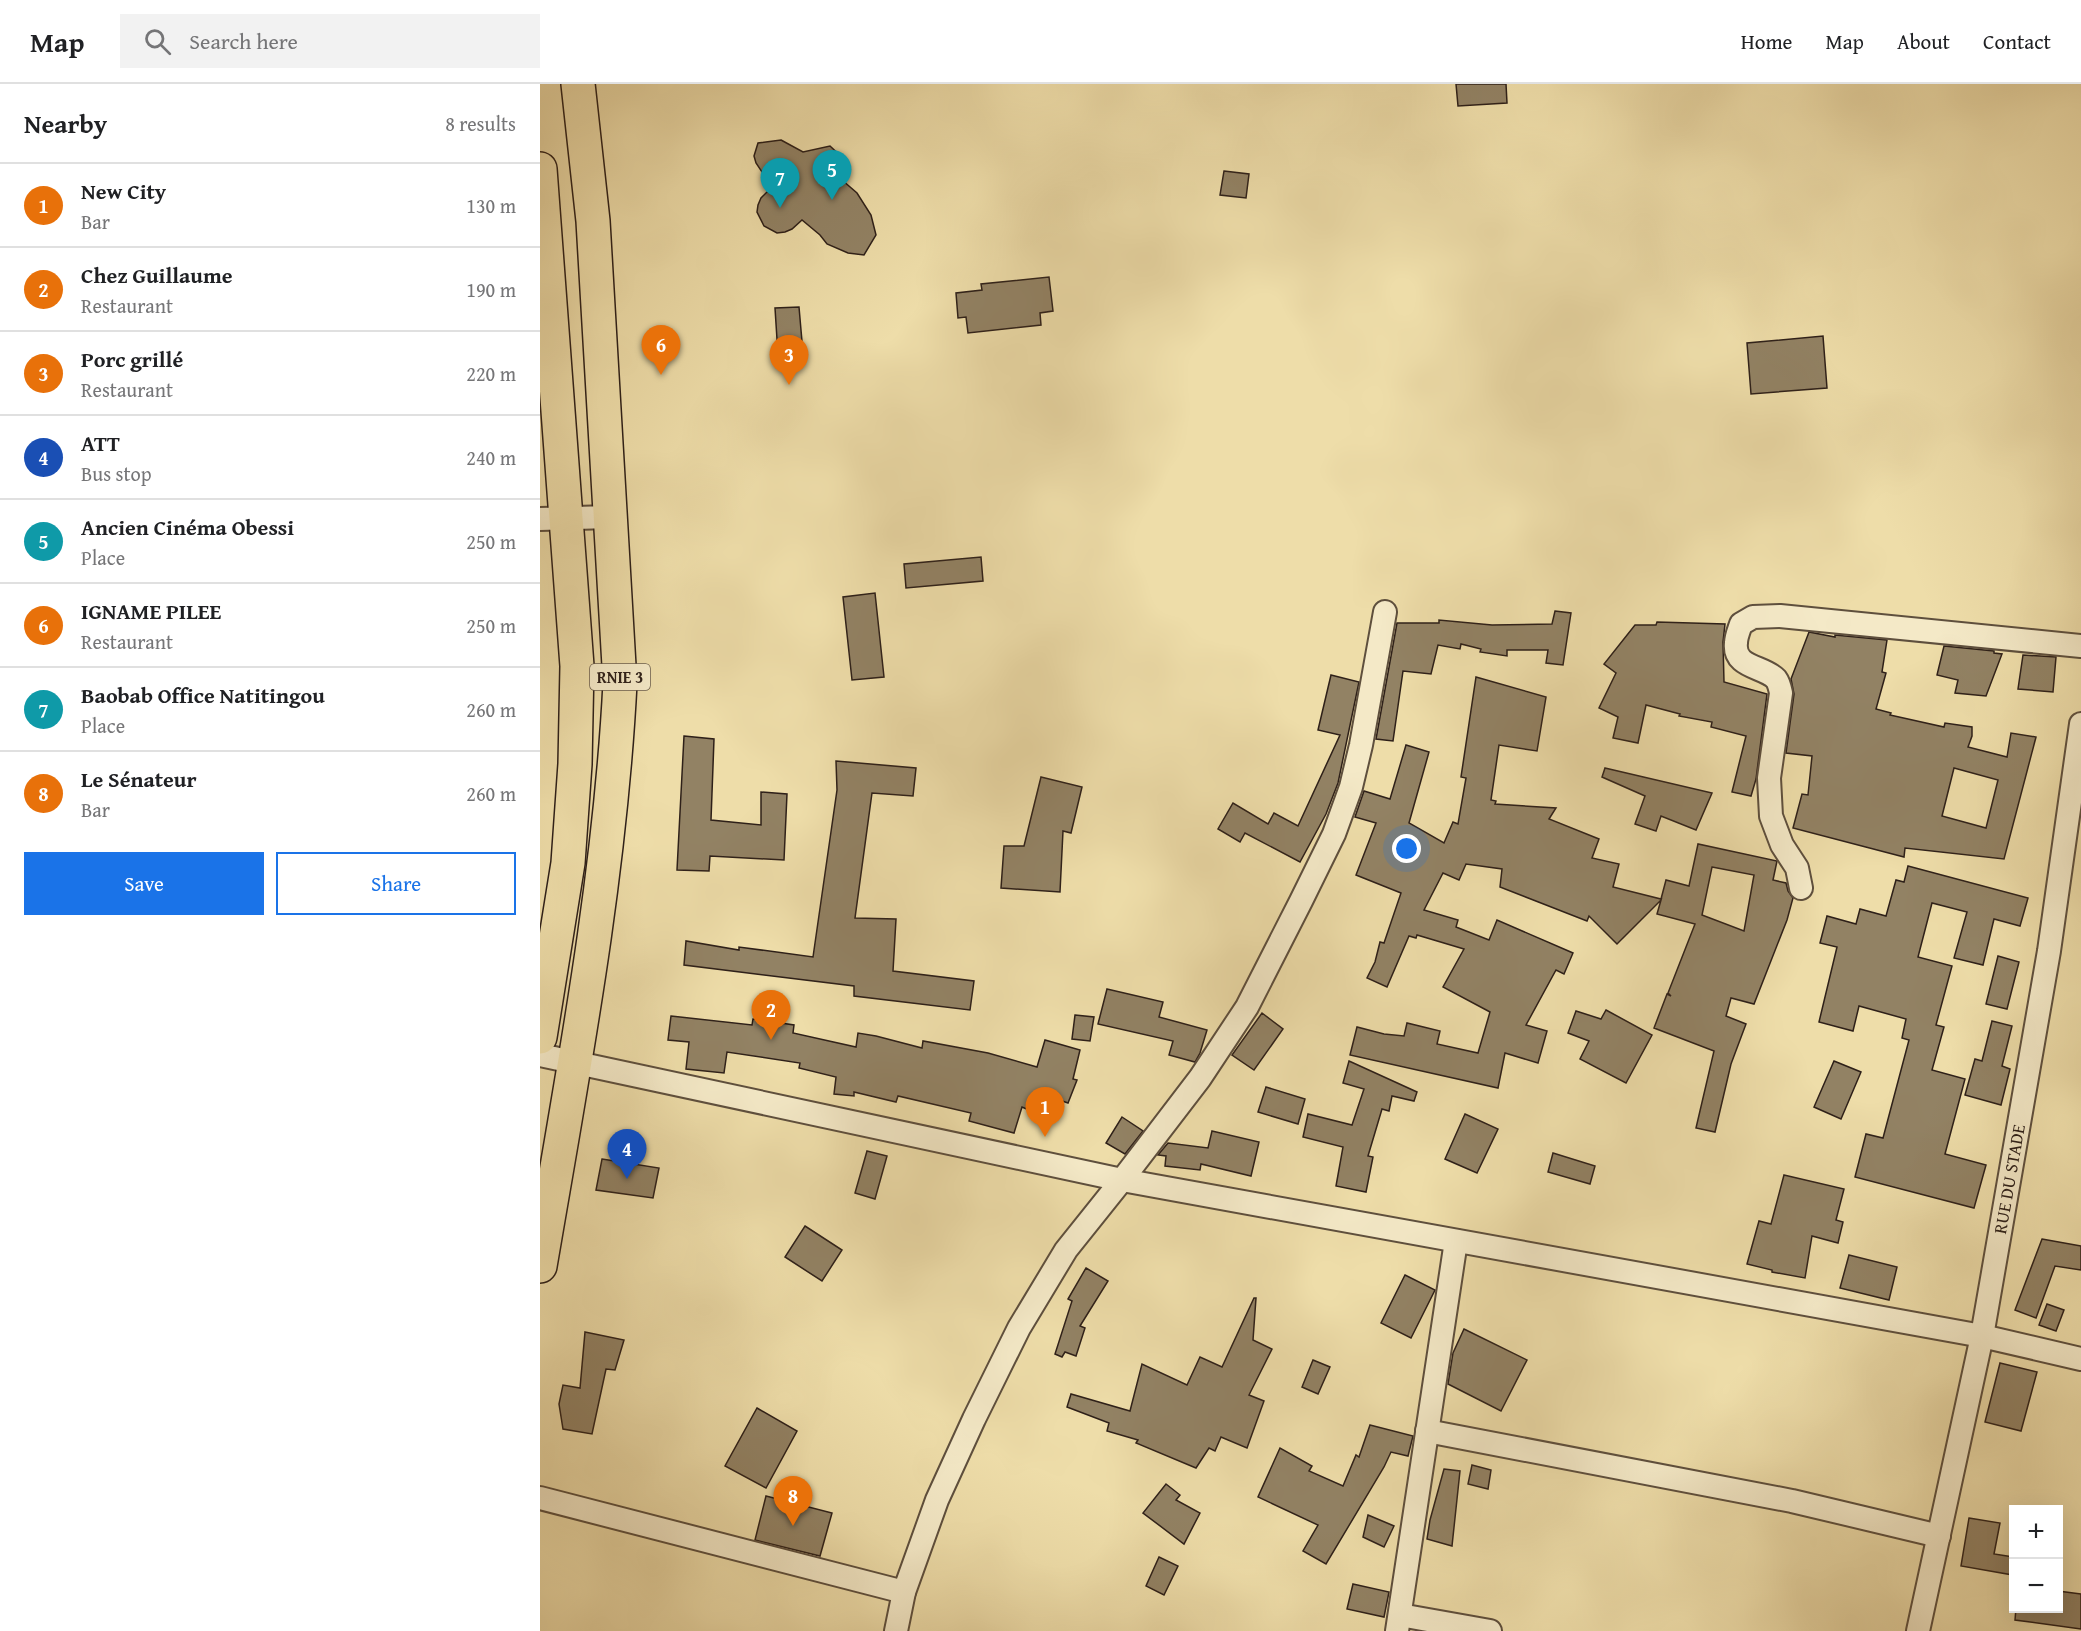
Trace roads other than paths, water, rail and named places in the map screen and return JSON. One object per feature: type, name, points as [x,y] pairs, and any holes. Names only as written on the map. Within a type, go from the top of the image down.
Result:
[{"type":"highway","name":"RNIE 3","points":[[540,1266],[603,878],[617,743],[620,683],[593,221],[578,84]]},
{"type":"highway","name":"RNIE 3","points":[[540,170],[546,224],[553,518],[577,666],[568,862],[540,1037]]},
{"type":"highway","points":[[546,224],[593,221]]},
{"type":"street","points":[[553,518],[610,518]]},
{"type":"street","points":[[896,1631],[904,1592],[937,1500],[1019,1328],[1066,1250],[1200,1078],[1247,1007],[1334,834],[1351,787],[1361,745],[1385,612]]},
{"type":"street","points":[[1801,888],[1797,868],[1782,845],[1771,816],[1769,778],[1781,693],[1778,681],[1745,663],[1738,655],[1735,644],[1741,624],[1753,617],[1780,616],[2081,646]]},
{"type":"street","name":"RUE DU STADE","points":[[1918,1631],[1982,1336],[2049,951],[2081,724]]},
{"type":"street","points":[[540,1055],[1122,1180],[1982,1336],[2081,1359]]},
{"type":"street","points":[[1456,1242],[1399,1623],[1490,1631]]},
{"type":"street","points":[[1427,1431],[1792,1501],[1939,1536]]},
{"type":"street","points":[[540,1498],[904,1592]]},
{"type":"place","name":"Ancien Cinéma Obessi","points":[[832,200]]},
{"type":"place","name":"Baobab Office Natitingou","points":[[780,208]]},
{"type":"place","name":"IGNAME PILEE","points":[[661,375]]},
{"type":"place","name":"Porc grillé","points":[[789,385]]},
{"type":"place","name":"Chez Guillaume","points":[[771,1040]]},
{"type":"place","name":"New City","points":[[1045,1137]]},
{"type":"place","name":"ATT","points":[[627,1179]]},
{"type":"place","name":"Le Sénateur","points":[[793,1526]]}]
